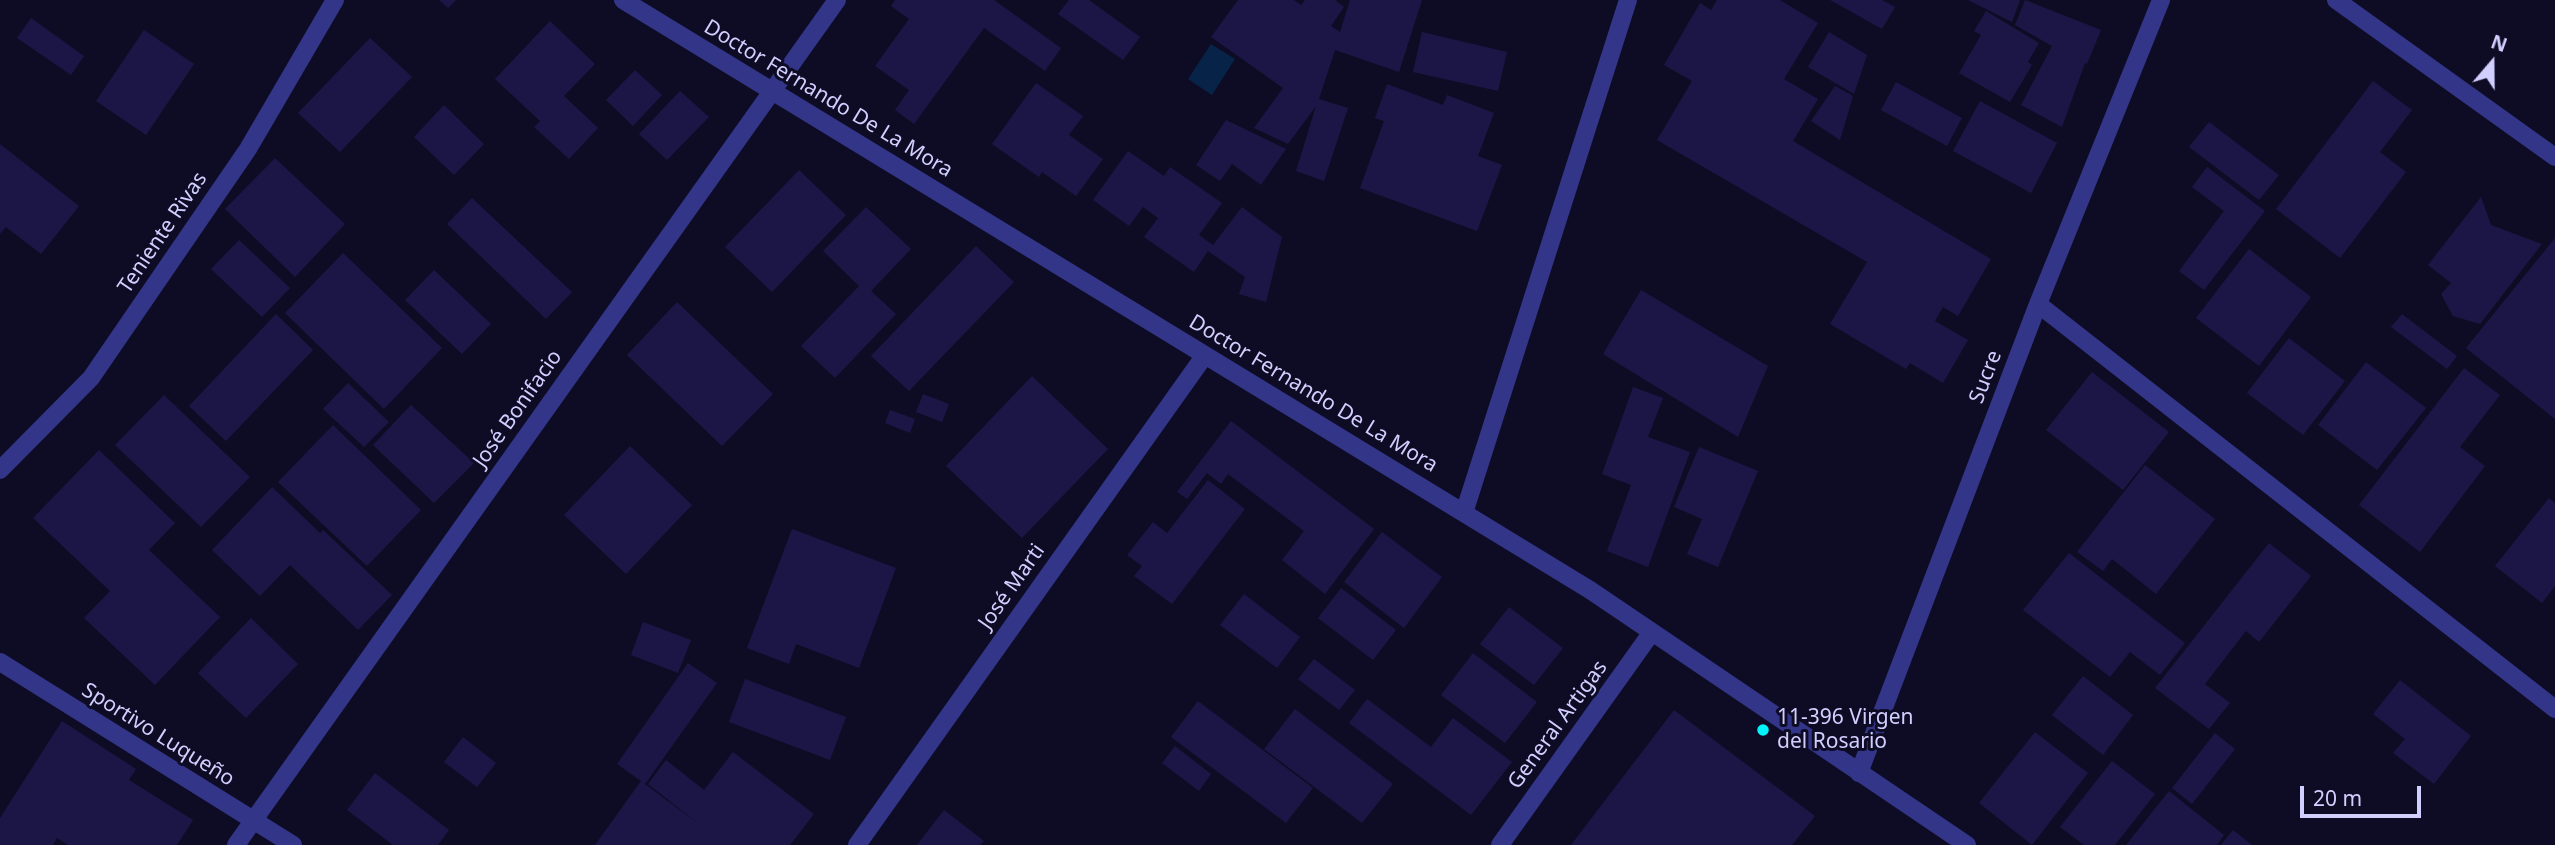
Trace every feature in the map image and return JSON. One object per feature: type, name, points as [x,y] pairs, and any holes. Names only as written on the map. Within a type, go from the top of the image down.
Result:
[{"type":"street","name":"Teniente Rivas","points":[[0,470],[91,378],[248,149],[335,0]]},
{"type":"street","name":"Doctor Fernando De La Mora","points":[[623,0],[1590,590],[1967,845]]},
{"type":"street","name":"José Bonifacio","points":[[236,845],[837,0]]},
{"type":"street","points":[[1464,513],[1628,0]]},
{"type":"street","name":"Sucre","points":[[1859,773],[2038,304],[2161,0]]},
{"type":"street","points":[[2336,0],[2555,157]]},
{"type":"street","points":[[2038,304],[2555,709]]},
{"type":"street","name":"José Marti","points":[[857,845],[1205,355]]},
{"type":"street","name":"General Artigas","points":[[1500,845],[1652,632]]},
{"type":"street","name":"Sportivo Luqueño","points":[[0,662],[293,845]]},
{"type":"water","points":[[1211,44],[1235,59],[1212,95],[1188,79]]},
{"type":"building","points":[[439,0],[456,0],[448,8]]},
{"type":"building","points":[[895,0],[994,0],[1061,48],[1045,71],[984,28],[914,124],[895,110],[909,90],[875,66],[909,19],[891,6]]},
{"type":"building","points":[[1069,0],[1089,0],[1140,37],[1123,60],[1058,14]]},
{"type":"building","points":[[1238,0],[1294,0],[1301,5],[1305,0],[1335,0],[1344,7],[1331,26],[1340,32],[1350,0],[1422,0],[1399,72],[1335,50],[1319,99],[1348,108],[1324,181],[1296,171],[1316,106],[1288,144],[1254,128],[1283,88],[1211,37]]},
{"type":"building","points":[[1717,0],[1780,0],[1818,23],[1784,79],[1818,99],[1793,141],[1991,259],[1958,316],[1943,307],[1935,321],[1968,340],[1943,383],[1910,363],[1906,369],[1830,324],[1867,262],[1657,140],[1692,81],[1664,65],[1700,3],[1711,10]]},
{"type":"building","points":[[1830,0],[1882,0],[1895,7],[1882,29]]},
{"type":"building","points":[[1968,0],[2020,0],[2012,22]]},
{"type":"building","points":[[2025,0],[2101,30],[2087,64],[2085,63],[2062,127],[2021,105],[2052,46],[2015,25]]},
{"type":"building","points":[[1986,11],[2039,43],[2028,62],[2032,65],[2010,102],[1959,73],[1981,35],[1974,31]]},
{"type":"building","points":[[31,18],[84,56],[71,75],[17,38]]},
{"type":"building","points":[[550,21],[595,64],[564,96],[598,128],[569,159],[534,127],[540,121],[495,79]]},
{"type":"building","points":[[144,30],[194,64],[146,135],[96,101]]},
{"type":"building","points":[[1422,32],[1507,52],[1498,91],[1413,72]]},
{"type":"building","points":[[1829,32],[1867,55],[1854,94],[1808,67]]},
{"type":"building","points":[[370,38],[412,77],[340,152],[298,113]]},
{"type":"building","points":[[635,70],[662,95],[633,126],[606,100]]},
{"type":"building","points":[[2373,81],[2412,110],[2380,152],[2406,172],[2340,258],[2276,209]]},
{"type":"building","points":[[1896,82],[1962,118],[1947,146],[1881,110]]},
{"type":"building","points":[[1036,83],[1083,116],[1069,135],[1103,159],[1076,196],[1042,172],[1039,177],[992,144]]},
{"type":"building","points":[[1387,84],[1443,105],[1447,95],[1494,113],[1478,156],[1502,165],[1477,231],[1360,188],[1384,121],[1375,118]]},
{"type":"building","points":[[1835,86],[1853,96],[1840,140],[1811,121]]},
{"type":"building","points":[[680,91],[709,117],[667,160],[639,134]]},
{"type":"building","points":[[1980,101],[2057,143],[2031,193],[1953,151]]},
{"type":"building","points":[[444,105],[484,144],[454,175],[414,137]]},
{"type":"building","points":[[1226,120],[1286,149],[1261,185],[1232,164],[1220,181],[1196,165]]},
{"type":"building","points":[[2209,122],[2279,175],[2259,200],[2189,147]]},
{"type":"building","points":[[0,144],[79,206],[41,254],[6,227],[0,234]]},
{"type":"building","points":[[1128,151],[1164,176],[1170,167],[1222,203],[1199,235],[1213,245],[1242,207],[1282,237],[1266,302],[1239,294],[1245,277],[1208,251],[1194,272],[1144,237],[1158,218],[1143,207],[1129,226],[1093,200]]},
{"type":"building","points":[[275,158],[345,224],[295,277],[225,209]]},
{"type":"building","points":[[2207,167],[2265,211],[2204,290],[2179,271],[2224,211],[2192,187]]},
{"type":"building","points":[[799,170],[846,215],[772,292],[725,247]]},
{"type":"building","points":[[2481,197],[2491,225],[2542,244],[2480,324],[2453,316],[2441,294],[2451,283],[2428,265]]},
{"type":"building","points":[[472,198],[572,292],[546,319],[447,224]]},
{"type":"building","points":[[866,207],[911,249],[871,291],[896,314],[835,378],[801,346],[859,286],[823,251]]},
{"type":"building","points":[[2555,238],[2555,419],[2466,348]]},
{"type":"building","points":[[239,240],[290,288],[262,317],[211,269]]},
{"type":"building","points":[[976,246],[1014,282],[909,391],[871,356]]},
{"type":"building","points":[[2249,249],[2311,297],[2259,366],[2196,318]]},
{"type":"building","points":[[343,253],[442,348],[384,409],[285,313]]},
{"type":"building","points":[[434,270],[491,324],[462,354],[405,300]]},
{"type":"building","points":[[1641,290],[1768,366],[1738,437],[1603,354]]},
{"type":"building","points":[[677,302],[773,394],[722,446],[627,355]]},
{"type":"building","points":[[276,314],[313,350],[226,441],[189,406]]},
{"type":"building","points":[[2402,314],[2457,356],[2447,369],[2391,327]]},
{"type":"building","points":[[2289,338],[2345,381],[2303,435],[2247,393]]},
{"type":"building","points":[[2366,362],[2426,408],[2377,470],[2318,425]]},
{"type":"building","points":[[2464,368],[2500,395],[2460,447],[2485,466],[2420,552],[2359,505]]},
{"type":"building","points":[[2092,372],[2169,432],[2123,490],[2046,430]]},
{"type":"building","points":[[1032,376],[1108,449],[1022,538],[946,466]]},
{"type":"building","points":[[348,383],[389,422],[364,447],[323,409]]},
{"type":"building","points":[[1633,387],[1663,398],[1648,437],[1690,452],[1648,567],[1607,551],[1631,485],[1602,474]]},
{"type":"building","points":[[923,394],[949,404],[942,422],[916,412]]},
{"type":"building","points":[[164,395],[250,477],[201,527],[115,445]]},
{"type":"building","points":[[411,405],[474,463],[434,503],[373,445]]},
{"type":"building","points":[[890,410],[915,419],[910,433],[885,423]]},
{"type":"building","points":[[1231,421],[1374,529],[1325,594],[1282,560],[1304,531],[1228,474],[1221,484],[1207,473],[1187,499],[1177,492]]},
{"type":"building","points":[[333,425],[421,510],[367,566],[278,482]]},
{"type":"building","points":[[630,446],[692,505],[626,574],[564,515]]},
{"type":"building","points":[[1699,447],[1758,471],[1718,567],[1687,554],[1702,519],[1674,507]]},
{"type":"building","points":[[99,450],[175,523],[149,550],[220,617],[155,685],[84,618],[110,591],[33,518]]},
{"type":"building","points":[[2145,465],[2215,519],[2156,594],[2112,559],[2103,571],[2077,552]]},
{"type":"building","points":[[1208,480],[1245,509],[1172,604],[1134,576],[1142,566],[1127,555],[1153,522],[1167,533]]},
{"type":"building","points":[[272,487],[320,533],[323,530],[392,595],[358,630],[290,565],[260,596],[212,550]]},
{"type":"building","points":[[2549,498],[2555,503],[2555,586],[2542,603],[2495,566]]},
{"type":"building","points":[[792,529],[896,568],[859,668],[796,644],[789,664],[747,648]]},
{"type":"building","points":[[1382,532],[1442,577],[1404,628],[1344,582]]},
{"type":"building","points":[[2269,543],[2311,576],[2259,642],[2246,631],[2205,684],[2230,703],[2209,729],[2155,688]]},
{"type":"building","points":[[2069,553],[2185,643],[2160,675],[2130,652],[2110,677],[2023,610]]},
{"type":"building","points":[[1341,588],[1396,630],[1373,660],[1318,618]]},
{"type":"building","points":[[1244,594],[1300,637],[1277,668],[1220,625]]},
{"type":"building","points":[[1509,607],[1563,648],[1534,685],[1480,644]]},
{"type":"building","points":[[251,618],[298,664],[246,718],[198,673]]},
{"type":"building","points":[[643,622],[691,640],[678,673],[631,655]]},
{"type":"building","points":[[1473,653],[1537,702],[1505,743],[1441,695]]},
{"type":"building","points":[[1314,659],[1355,690],[1339,710],[1298,679]]},
{"type":"building","points":[[688,663],[717,683],[645,784],[700,825],[648,784],[666,760],[704,790],[733,752],[814,814],[790,845],[595,845],[641,781],[617,764]]},
{"type":"building","points":[[2083,676],[2133,715],[2103,755],[2052,715]]},
{"type":"building","points":[[745,679],[846,717],[830,760],[729,722]]},
{"type":"building","points":[[2400,680],[2471,736],[2434,784],[2393,753],[2405,739],[2373,714]]},
{"type":"building","points":[[1367,699],[1431,747],[1453,718],[1512,762],[1471,815],[1349,723]]},
{"type":"building","points":[[1198,701],[1313,788],[1286,823],[1171,737]]},
{"type":"building","points":[[1295,709],[1393,784],[1362,823],[1264,749]]},
{"type":"building","points":[[1674,710],[1815,816],[1792,845],[1571,845]]},
{"type":"building","points":[[62,721],[136,769],[129,780],[193,820],[177,845],[68,845],[57,838],[53,845],[0,845],[0,818]]},
{"type":"building","points":[[2035,732],[2088,773],[2032,845],[1979,803]]},
{"type":"building","points":[[2215,733],[2235,749],[2192,804],[2172,788]]},
{"type":"building","points":[[463,737],[496,763],[477,787],[444,762]]},
{"type":"building","points":[[1175,746],[1211,774],[1199,791],[1162,763]]},
{"type":"building","points":[[2112,761],[2155,794],[2115,845],[2084,845],[2060,827]]},
{"type":"building","points":[[375,773],[449,830],[438,845],[393,845],[347,810]]},
{"type":"building","points":[[2169,791],[2224,835],[2217,845],[2126,845]]},
{"type":"building","points":[[944,810],[984,841],[980,845],[917,845]]},
{"type":"building","points":[[2233,830],[2252,845],[2221,845]]},
{"type":"place","name":"11-396 Virgen del Rosario","points":[[1763,730]]}]
